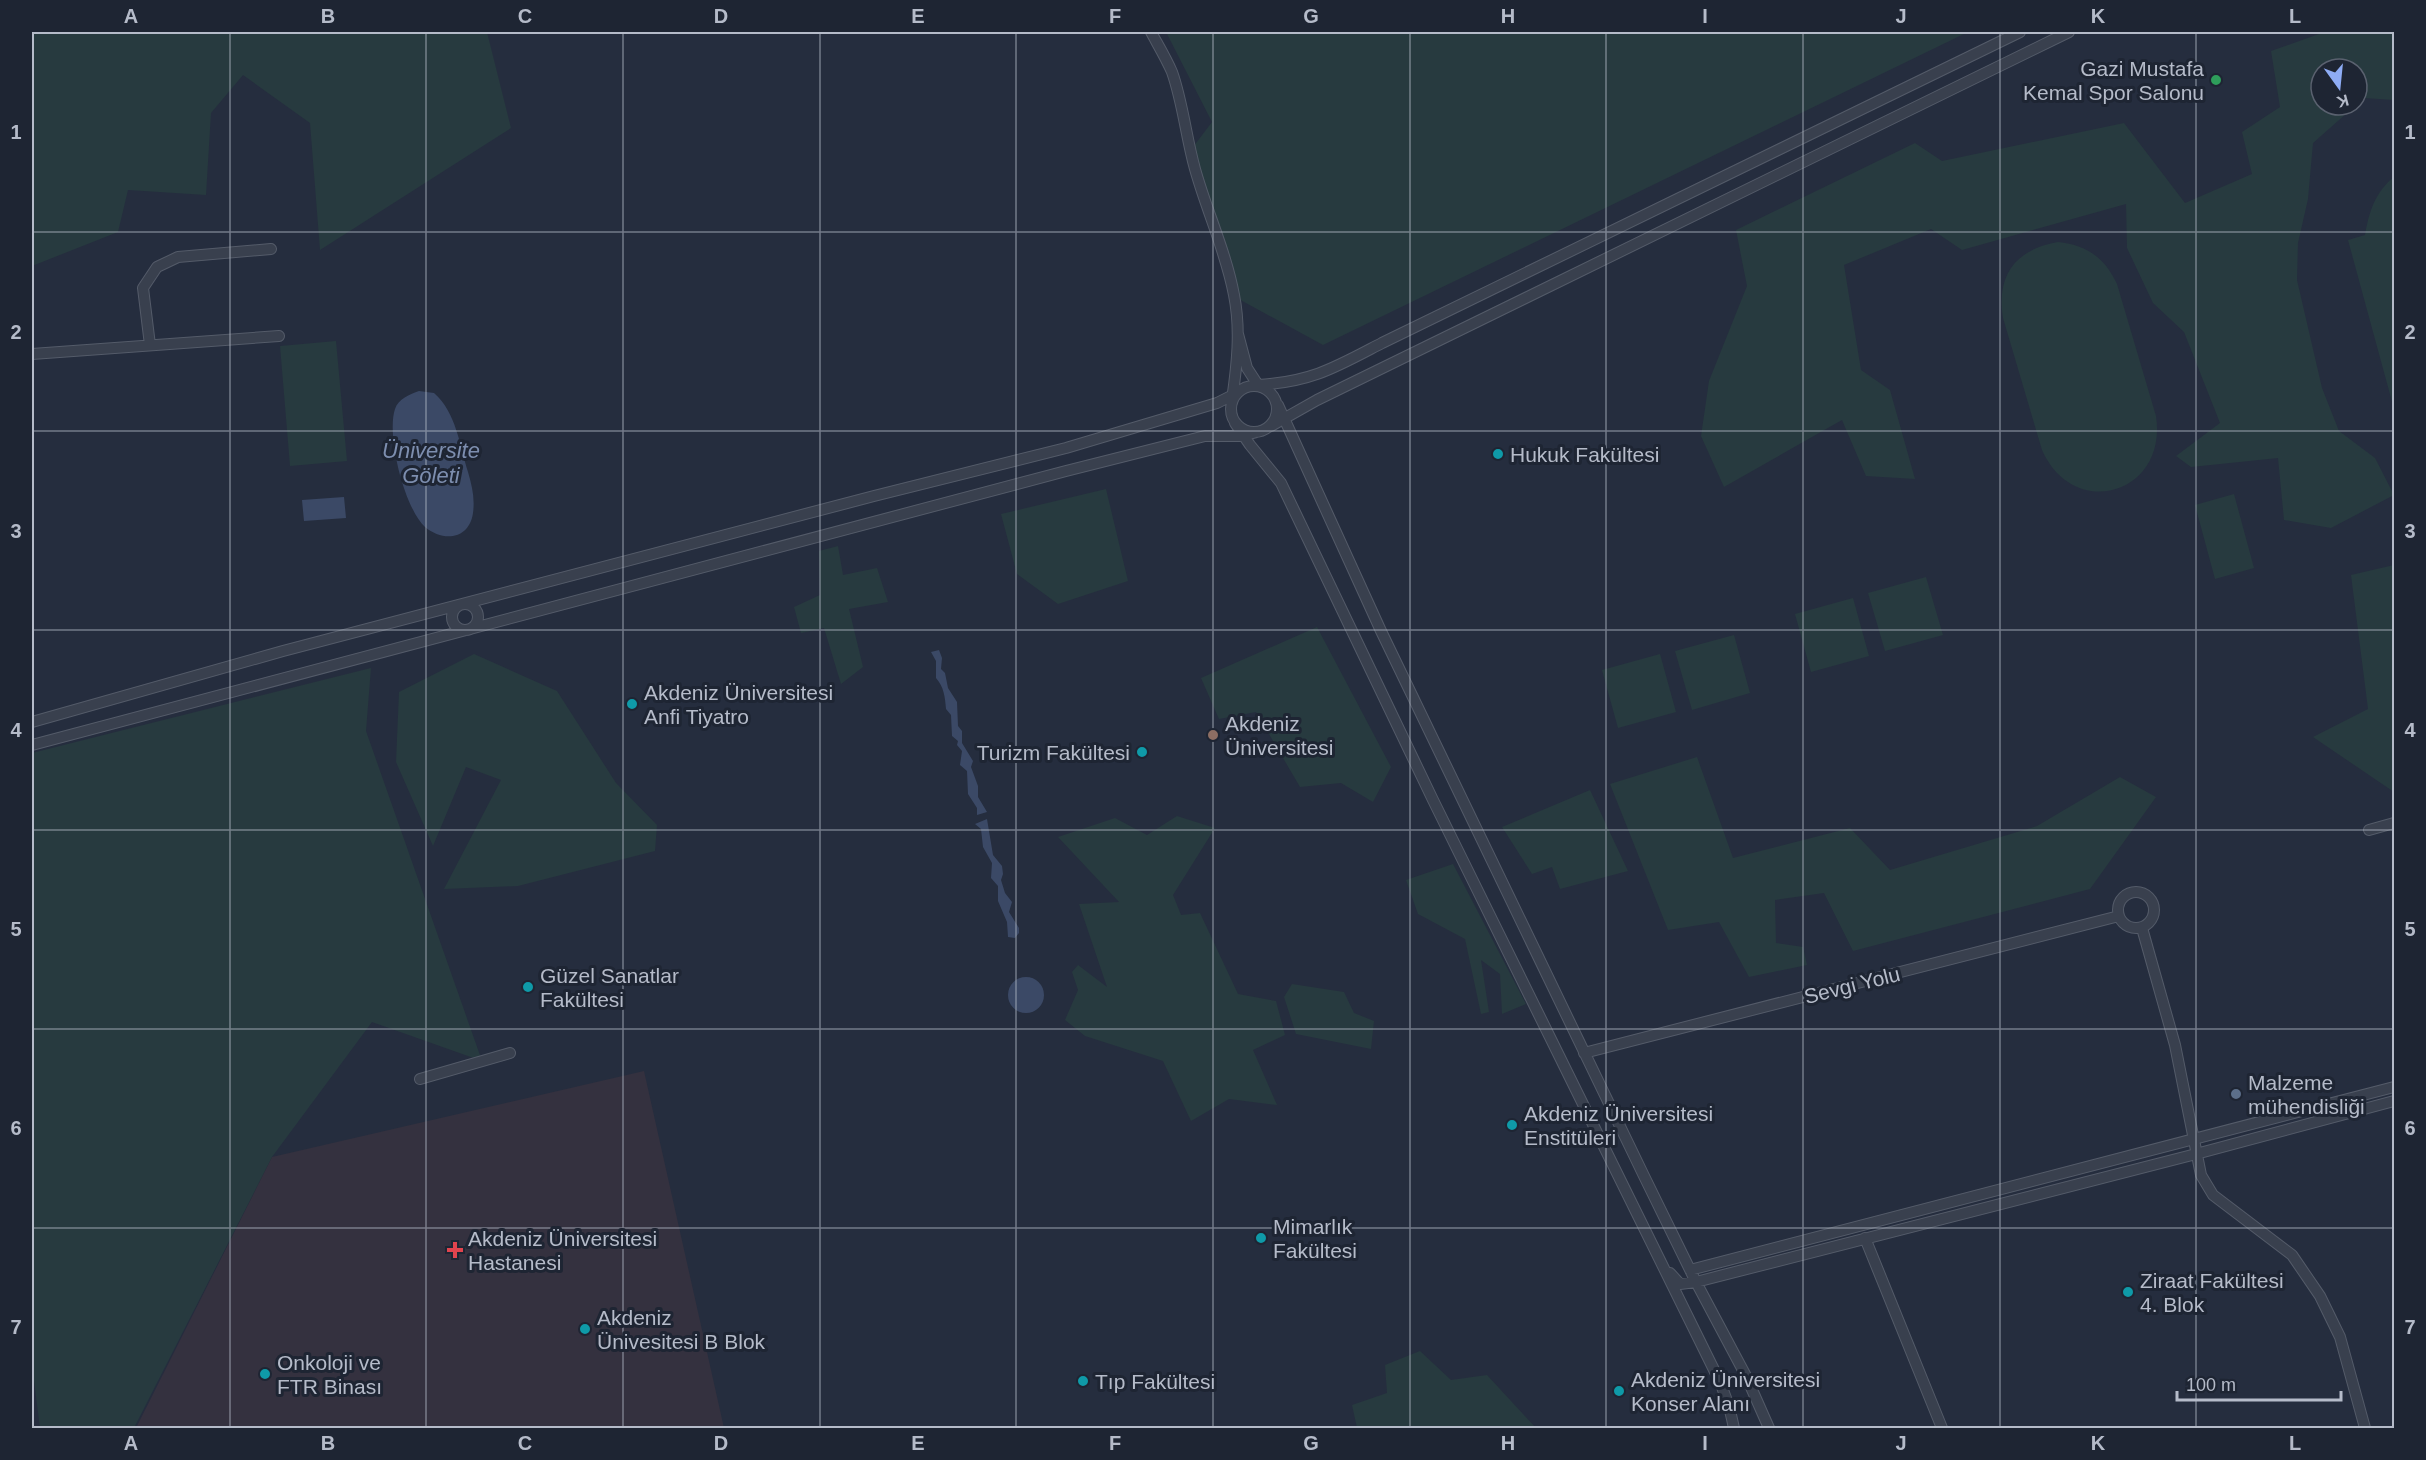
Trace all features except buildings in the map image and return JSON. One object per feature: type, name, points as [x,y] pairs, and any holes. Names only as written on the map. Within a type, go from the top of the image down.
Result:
[{"type":"street","points":[[1151,32],[1171,71],[1180,99],[1190,151],[1204,202],[1222,248],[1235,297],[1238,334],[1237,371],[1231,407],[1235,423],[1281,483],[1720,1382],[1734,1428]]},
{"type":"street","points":[[32,723],[283,651],[1066,448],[1216,403],[1234,396],[1251,385],[1285,384],[1324,374],[1414,327],[2020,32]]},
{"type":"street","points":[[32,745],[1066,471],[1205,436],[1243,435],[1257,432],[2069,32]]},
{"type":"street","points":[[150,345],[143,288],[157,267],[178,256],[271,249]]},
{"type":"street","points":[[1238,334],[1247,368],[1258,386],[1271,392],[1278,405],[1381,632],[1690,1270],[1746,1376],[1769,1428]]},
{"type":"street","points":[[32,354],[279,336]]},
{"type":"street","points":[[1271,426],[1275,420],[1278,405]]},
{"type":"street","points":[[1235,423],[1241,428],[1257,432]]},
{"type":"street","points":[[461,605],[472,606],[478,614],[477,624],[469,630],[459,629],[452,621],[454,611],[461,605]]},
{"type":"street","points":[[180,681],[184,703]]},
{"type":"street","points":[[2369,830],[2394,823]]},
{"type":"street","points":[[2131,893],[2145,894],[2154,905],[2153,919],[2142,928],[2128,927],[2119,916],[2118,909],[2124,897],[2131,893]]},
{"type":"street","name":"Sevgi Yolu","points":[[1584,1053],[2119,916]]},
{"type":"street","points":[[2142,928],[2175,1045],[2201,1175],[2213,1195],[2292,1255],[2320,1296],[2340,1337],[2365,1428]]},
{"type":"street","points":[[420,1078],[510,1053]]},
{"type":"street","points":[[1690,1270],[2394,1087]]},
{"type":"street","points":[[1653,1247],[1674,1280],[1680,1284],[1696,1282],[2394,1101]]},
{"type":"street","points":[[1865,1238],[1942,1428]]},
{"type":"shaded area","name":"Akdeniz Üniversitesi Hastanesi","points":[[644,1071],[724,1428],[136,1428],[272,1157]]},
{"type":"green space","points":[[32,32],[487,32],[511,128],[320,250],[310,123],[243,75],[211,113],[206,195],[128,190],[118,232],[32,266]]},
{"type":"green space","points":[[1166,32],[1968,32],[1323,345],[1235,297],[1190,151],[1212,122]]},
{"type":"green space","points":[[2318,32],[2394,32],[2394,100],[2369,98],[2369,57],[2309,57],[2309,117],[2342,117],[2313,143],[2308,199],[2298,243],[2297,280],[2322,388],[2339,431],[2375,458],[2394,495],[2331,528],[2284,520],[2278,458],[2191,467],[2176,456],[2220,423],[2184,332],[2153,303],[2127,248],[2126,204],[1962,250],[1931,229],[1844,265],[1861,370],[1890,390],[1915,479],[1866,476],[1842,420],[1724,487],[1701,436],[1709,381],[1747,286],[1736,230],[1915,143],[1942,161],[2124,123],[2185,203],[2252,174],[2242,132],[2280,107],[2271,51],[2319,34]]},
{"type":"green space","points":[[2394,177],[2394,409],[2348,240],[2365,235],[2374,203],[2382,189]]},
{"type":"green space","points":[[2058,242],[2078,246],[2094,254],[2112,275],[2117,284],[2156,416],[2156,443],[2148,464],[2134,480],[2116,489],[2095,491],[2075,486],[2057,472],[2042,450],[2003,318],[2003,289],[2012,266],[2031,251]]},
{"type":"green space","points":[[336,341],[347,461],[290,466],[280,346]]},
{"type":"green space","points":[[1106,489],[1128,581],[1058,604],[1017,574],[1001,514]]},
{"type":"green space","points":[[2234,494],[2254,568],[2215,579],[2195,505]]},
{"type":"green space","points":[[838,546],[843,575],[877,568],[888,602],[849,609],[863,667],[841,684],[824,628],[801,633],[794,607],[820,595],[819,551]]},
{"type":"green space","points":[[2394,565],[2394,792],[2313,737],[2368,709],[2351,575]]},
{"type":"green space","points":[[1926,577],[1943,635],[1885,651],[1868,593]]},
{"type":"green space","points":[[1853,598],[1869,656],[1811,672],[1795,614]]},
{"type":"green space","points":[[1317,627],[1391,767],[1373,802],[1341,783],[1300,787],[1256,712],[1219,719],[1201,678]]},
{"type":"green space","points":[[1734,635],[1750,693],[1692,710],[1675,651]]},
{"type":"green space","points":[[474,654],[557,691],[616,783],[657,825],[655,851],[518,886],[444,889],[501,780],[466,767],[433,846],[396,762],[399,692]]},
{"type":"green space","points":[[1660,654],[1676,712],[1618,728],[1602,670]]},
{"type":"green space","points":[[371,668],[366,731],[482,1061],[372,1022],[272,1157],[134,1428],[40,1428],[32,1365],[32,753]]},
{"type":"green space","points":[[1697,757],[1733,858],[1850,828],[1890,870],[2037,826],[2120,777],[2156,797],[2090,889],[1853,951],[1824,893],[1775,900],[1776,943],[1803,947],[1807,965],[1749,977],[1719,922],[1668,930],[1610,784]]},
{"type":"green space","points":[[1590,790],[1628,871],[1560,889],[1552,867],[1532,874],[1502,827]]},
{"type":"green space","points":[[1177,816],[1215,828],[1173,895],[1181,915],[1200,913],[1238,994],[1276,1001],[1285,1035],[1253,1050],[1277,1105],[1229,1099],[1191,1121],[1163,1061],[1085,1036],[1065,1020],[1078,990],[1072,972],[1078,965],[1107,987],[1079,904],[1119,902],[1058,837],[1115,818],[1147,835]]},
{"type":"green space","points":[[1453,864],[1526,1004],[1502,1014],[1500,974],[1481,960],[1489,1012],[1481,1014],[1465,939],[1418,914],[1406,880]]},
{"type":"green space","points":[[1292,984],[1344,992],[1354,1013],[1374,1021],[1371,1049],[1296,1034],[1284,997]]},
{"type":"green space","points":[[1420,1351],[1451,1380],[1487,1375],[1536,1428],[1357,1428],[1352,1405],[1387,1393],[1385,1365]]},
{"type":"water","name":"Üniversite Göleti","points":[[419,391],[434,393],[447,410],[456,430],[471,482],[474,502],[471,522],[466,529],[454,536],[440,535],[425,527],[411,505],[399,471],[393,436],[395,409],[408,395]]},
{"type":"water","points":[[344,497],[346,518],[304,521],[302,500]]},
{"type":"water","points":[[939,650],[942,658],[941,669],[945,673],[948,688],[957,702],[958,726],[962,731],[962,743],[973,761],[971,767],[978,786],[978,797],[987,812],[977,815],[977,808],[968,794],[967,771],[960,765],[962,751],[957,745],[958,741],[952,736],[951,715],[946,709],[945,696],[936,678],[936,661],[931,652]]},
{"type":"water","points":[[987,819],[993,855],[1002,866],[1001,880],[1005,893],[1012,902],[1009,912],[1019,928],[1019,933],[1015,938],[1008,937],[1007,922],[998,901],[998,886],[991,878],[992,863],[983,847],[981,829],[975,824]]},
{"type":"water","points":[[1026,977],[1039,982],[1044,995],[1039,1008],[1026,1013],[1013,1008],[1008,995],[1013,982]]},
{"type":"place","name":"Gazi Mustafa Kemal Spor Salonu","points":[[2216,80]]},
{"type":"place","name":"Hukuk Fakültesi","points":[[1498,454]]},
{"type":"place","name":"Akdeniz Üniversitesi Anfi Tiyatro","points":[[632,704]]},
{"type":"place","name":"Akdeniz Üniversitesi","points":[[1213,735]]},
{"type":"place","name":"Turizm Fakültesi","points":[[1142,752]]},
{"type":"place","name":"Güzel Sanatlar Fakültesi","points":[[528,987]]},
{"type":"place","name":"Malzeme mühendisliği","points":[[2236,1094]]},
{"type":"place","name":"Akdeniz Üniversitesi Enstitüleri","points":[[1512,1125]]},
{"type":"place","name":"Mimarlık Fakültesi","points":[[1261,1238]]},
{"type":"place","name":"Akdeniz Üniversitesi Hastanesi","points":[[455,1250]]},
{"type":"place","name":"Ziraat Fakültesi 4. Blok","points":[[2128,1292]]},
{"type":"place","name":"Akdeniz Ünivesitesi B Blok","points":[[585,1329]]},
{"type":"place","name":"Onkoloji ve FTR Binası","points":[[265,1374]]},
{"type":"place","name":"Tıp Fakültesi","points":[[1083,1381]]},
{"type":"place","name":"Akdeniz Üniversitesi Konser Alanı","points":[[1619,1391]]}]
